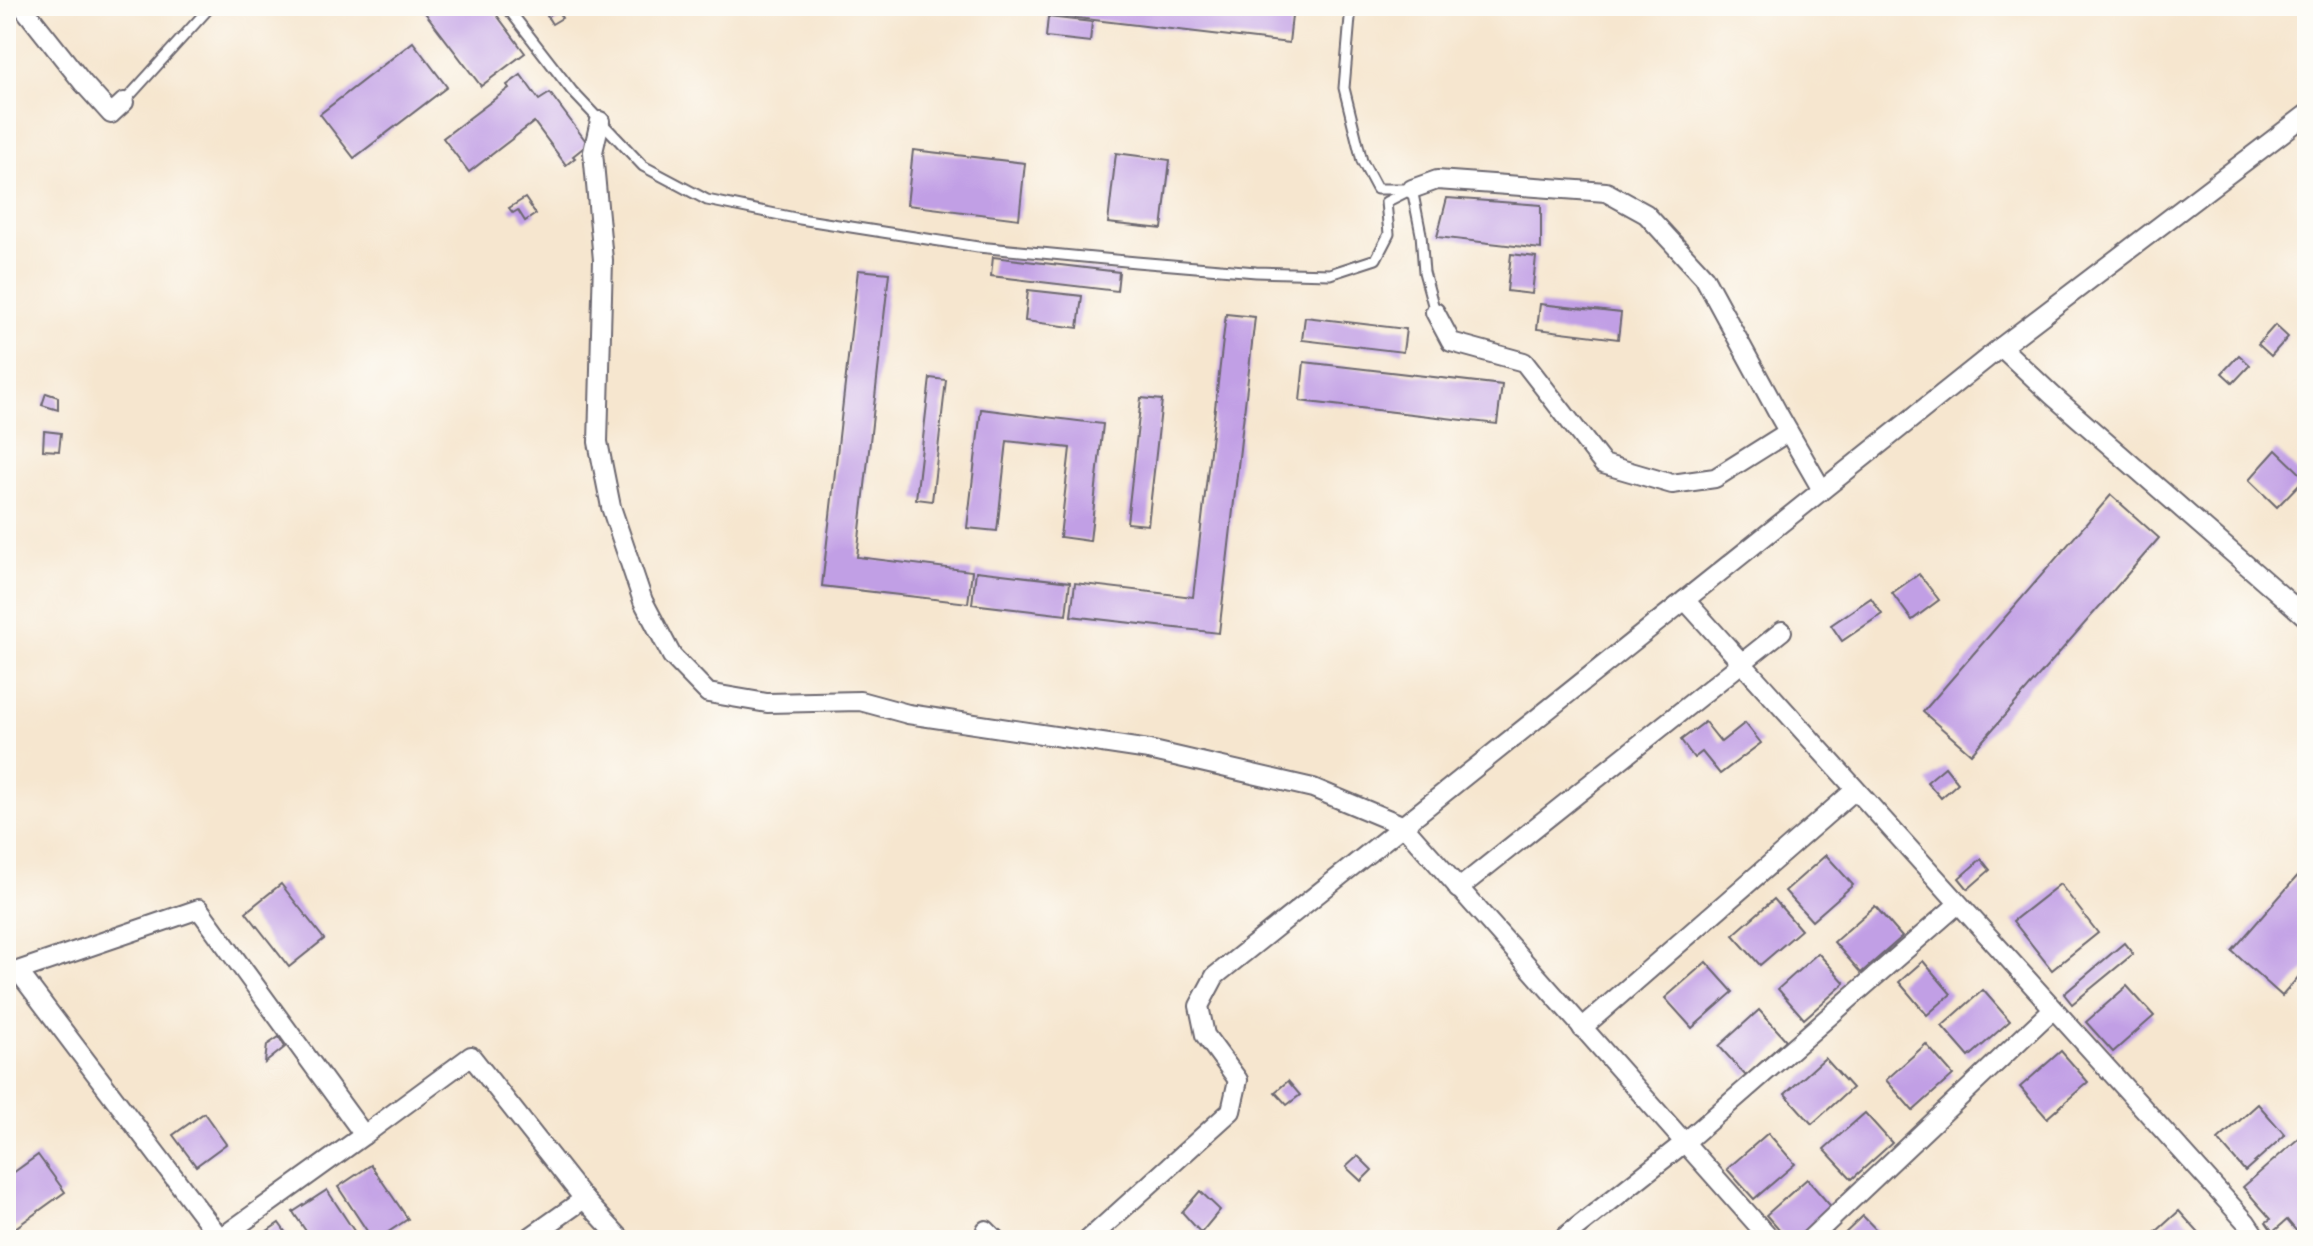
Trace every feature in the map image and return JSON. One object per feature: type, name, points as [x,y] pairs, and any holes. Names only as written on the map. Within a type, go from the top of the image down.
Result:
[{"type":"street","points":[[22,6],[111,114],[124,102]]},
{"type":"street","points":[[1088,1240],[1231,1111],[1238,1080],[1205,1035],[1199,1006],[1215,976],[2001,347],[2307,114]]},
{"type":"street","points":[[600,121],[593,152],[603,260],[598,442],[611,507],[643,601],[672,656],[708,693],[767,703],[860,701],[908,714],[1149,750],[1313,788],[1404,826],[1771,1240]]},
{"type":"street","points":[[1412,189],[1437,180],[1606,192],[1646,214],[1704,277],[1822,490]]},
{"type":"street","points":[[1435,312],[1451,342],[1524,362],[1603,464],[1672,484],[1715,478],[1788,432]]},
{"type":"street","points":[[2001,347],[2307,618]]},
{"type":"street","points":[[1685,600],[2246,1222],[2258,1240]]},
{"type":"street","points":[[1458,889],[1782,631]]},
{"type":"street","points":[[1582,1028],[1855,790]]},
{"type":"street","points":[[1561,1240],[1684,1143],[1958,904]]},
{"type":"street","points":[[364,1135],[199,909],[12,973],[219,1239],[364,1135],[471,1056],[584,1199],[622,1240]]},
{"type":"street","points":[[1809,1240],[2053,1009]]},
{"type":"street","points":[[526,1240],[584,1199]]},
{"type":"lane","points":[[124,102],[211,6]]},
{"type":"lane","points":[[506,6],[572,91],[643,166],[707,200],[800,219],[978,247],[1241,271],[1330,274],[1376,259],[1389,234],[1386,202],[1412,189]]},
{"type":"lane","points":[[1351,6],[1344,88],[1362,161],[1377,189],[1412,189]]},
{"type":"lane","points":[[1412,189],[1421,234],[1424,272],[1435,312]]},
{"type":"building","points":[[420,6],[490,6],[525,53],[481,86]]},
{"type":"building","points":[[993,6],[1261,8],[1293,6],[1289,43]]},
{"type":"building","points":[[557,10],[562,18],[552,24],[547,16]]},
{"type":"building","points":[[1048,17],[1092,22],[1090,42],[1046,37]]},
{"type":"building","points":[[413,42],[447,87],[354,158],[320,114]]},
{"type":"building","points":[[521,75],[539,100],[550,93],[588,144],[566,165],[534,122],[469,172],[443,138],[509,88],[507,85]]},
{"type":"building","points":[[913,150],[1025,163],[1019,219],[907,205]]},
{"type":"building","points":[[1116,153],[1170,160],[1162,229],[1108,223]]},
{"type":"building","points":[[525,198],[536,214],[525,221],[518,210],[513,213],[509,208]]},
{"type":"building","points":[[1447,198],[1541,205],[1541,249],[1437,237]]},
{"type":"building","points":[[1511,254],[1536,257],[1532,294],[1507,291]]},
{"type":"building","points":[[993,257],[1119,272],[1117,291],[991,276]]},
{"type":"building","points":[[858,270],[889,273],[857,557],[972,571],[968,603],[822,586]]},
{"type":"building","points":[[1028,290],[1082,296],[1078,328],[1025,321]]},
{"type":"building","points":[[1540,304],[1621,313],[1618,339],[1537,329]]},
{"type":"building","points":[[1226,314],[1255,317],[1219,633],[1071,616],[1075,583],[1193,597]]},
{"type":"building","points":[[1305,317],[1406,329],[1403,352],[1302,340]]},
{"type":"building","points":[[2275,325],[2288,337],[2271,356],[2258,344]]},
{"type":"building","points":[[2239,355],[2250,365],[2233,383],[2222,373]]},
{"type":"building","points":[[1304,362],[1502,385],[1497,424],[1300,401]]},
{"type":"building","points":[[930,378],[946,380],[932,501],[916,499]]},
{"type":"building","points":[[46,393],[58,397],[58,410],[42,405]]},
{"type":"building","points":[[1141,398],[1162,400],[1148,525],[1127,523]]},
{"type":"building","points":[[981,409],[1103,424],[1090,541],[1060,537],[1070,448],[1007,441],[997,531],[967,528]]},
{"type":"building","points":[[44,431],[61,433],[59,451],[43,450]]},
{"type":"building","points":[[2276,450],[2305,478],[2277,507],[2249,480]]},
{"type":"building","points":[[2111,495],[2159,538],[1971,754],[1923,712]]},
{"type":"building","points":[[976,571],[1070,582],[1066,615],[972,604]]},
{"type":"building","points":[[1919,574],[1939,600],[1912,620],[1892,593]]},
{"type":"building","points":[[1871,598],[1882,614],[1842,641],[1831,625]]},
{"type":"building","points":[[1705,722],[1721,742],[1745,723],[1761,743],[1720,774],[1702,752],[1694,758],[1681,740]]},
{"type":"building","points":[[1945,767],[1958,783],[1941,798],[1927,782]]},
{"type":"building","points":[[1826,855],[1853,885],[1812,921],[1785,891]]},
{"type":"building","points":[[1981,859],[1990,870],[1968,889],[1959,878]]},
{"type":"building","points":[[2307,865],[2307,967],[2282,996],[2232,951]]},
{"type":"building","points":[[281,884],[324,939],[289,967],[246,912]]},
{"type":"building","points":[[2060,884],[2098,933],[2052,970],[2013,921]]},
{"type":"building","points":[[1774,899],[1801,930],[1760,965],[1733,935]]},
{"type":"building","points":[[1875,906],[1902,937],[1861,973],[1834,942]]},
{"type":"building","points":[[2124,943],[2133,954],[2072,1004],[2064,994]]},
{"type":"building","points":[[1818,953],[1845,983],[1804,1019],[1778,989]]},
{"type":"building","points":[[1923,961],[1951,994],[1927,1015],[1899,982]]},
{"type":"building","points":[[1706,962],[1733,992],[1692,1028],[1665,998]]},
{"type":"building","points":[[2127,986],[2154,1016],[2113,1052],[2086,1022]]},
{"type":"building","points":[[1983,990],[2010,1021],[1969,1057],[1942,1026]]},
{"type":"building","points":[[1759,1010],[1786,1040],[1746,1076],[1719,1046]]},
{"type":"building","points":[[279,1037],[285,1047],[265,1063],[267,1045]]},
{"type":"building","points":[[1926,1044],[1953,1075],[1913,1111],[1886,1080]]},
{"type":"building","points":[[2061,1051],[2088,1082],[2047,1118],[2020,1087]]},
{"type":"building","points":[[1825,1058],[1852,1088],[1812,1124],[1785,1094]]},
{"type":"building","points":[[1288,1081],[1300,1095],[1287,1105],[1275,1092]]},
{"type":"building","points":[[2258,1104],[2285,1135],[2245,1171],[2218,1140]]},
{"type":"building","points":[[204,1113],[226,1144],[196,1166],[173,1135]]},
{"type":"building","points":[[1865,1113],[1892,1143],[1852,1179],[1824,1149]]},
{"type":"building","points":[[1768,1133],[1795,1164],[1754,1199],[1727,1169]]},
{"type":"building","points":[[2299,1138],[2307,1145],[2307,1240],[2287,1220],[2273,1232],[2266,1222],[2271,1219],[2243,1187]]},
{"type":"building","points":[[38,1155],[65,1192],[15,1228],[6,1216],[6,1178]]},
{"type":"building","points":[[1358,1156],[1372,1170],[1361,1181],[1346,1167]]},
{"type":"building","points":[[371,1165],[408,1219],[376,1240],[373,1240],[338,1187]]},
{"type":"building","points":[[1807,1179],[1834,1210],[1800,1240],[1788,1240],[1766,1215]]},
{"type":"building","points":[[327,1190],[360,1240],[312,1240],[293,1212]]},
{"type":"building","points":[[1200,1191],[1220,1210],[1201,1233],[1182,1212]]},
{"type":"building","points":[[2179,1211],[2205,1240],[2147,1240]]},
{"type":"building","points":[[1863,1216],[1886,1240],[1838,1240]]},
{"type":"building","points":[[279,1223],[291,1240],[254,1240]]}]
